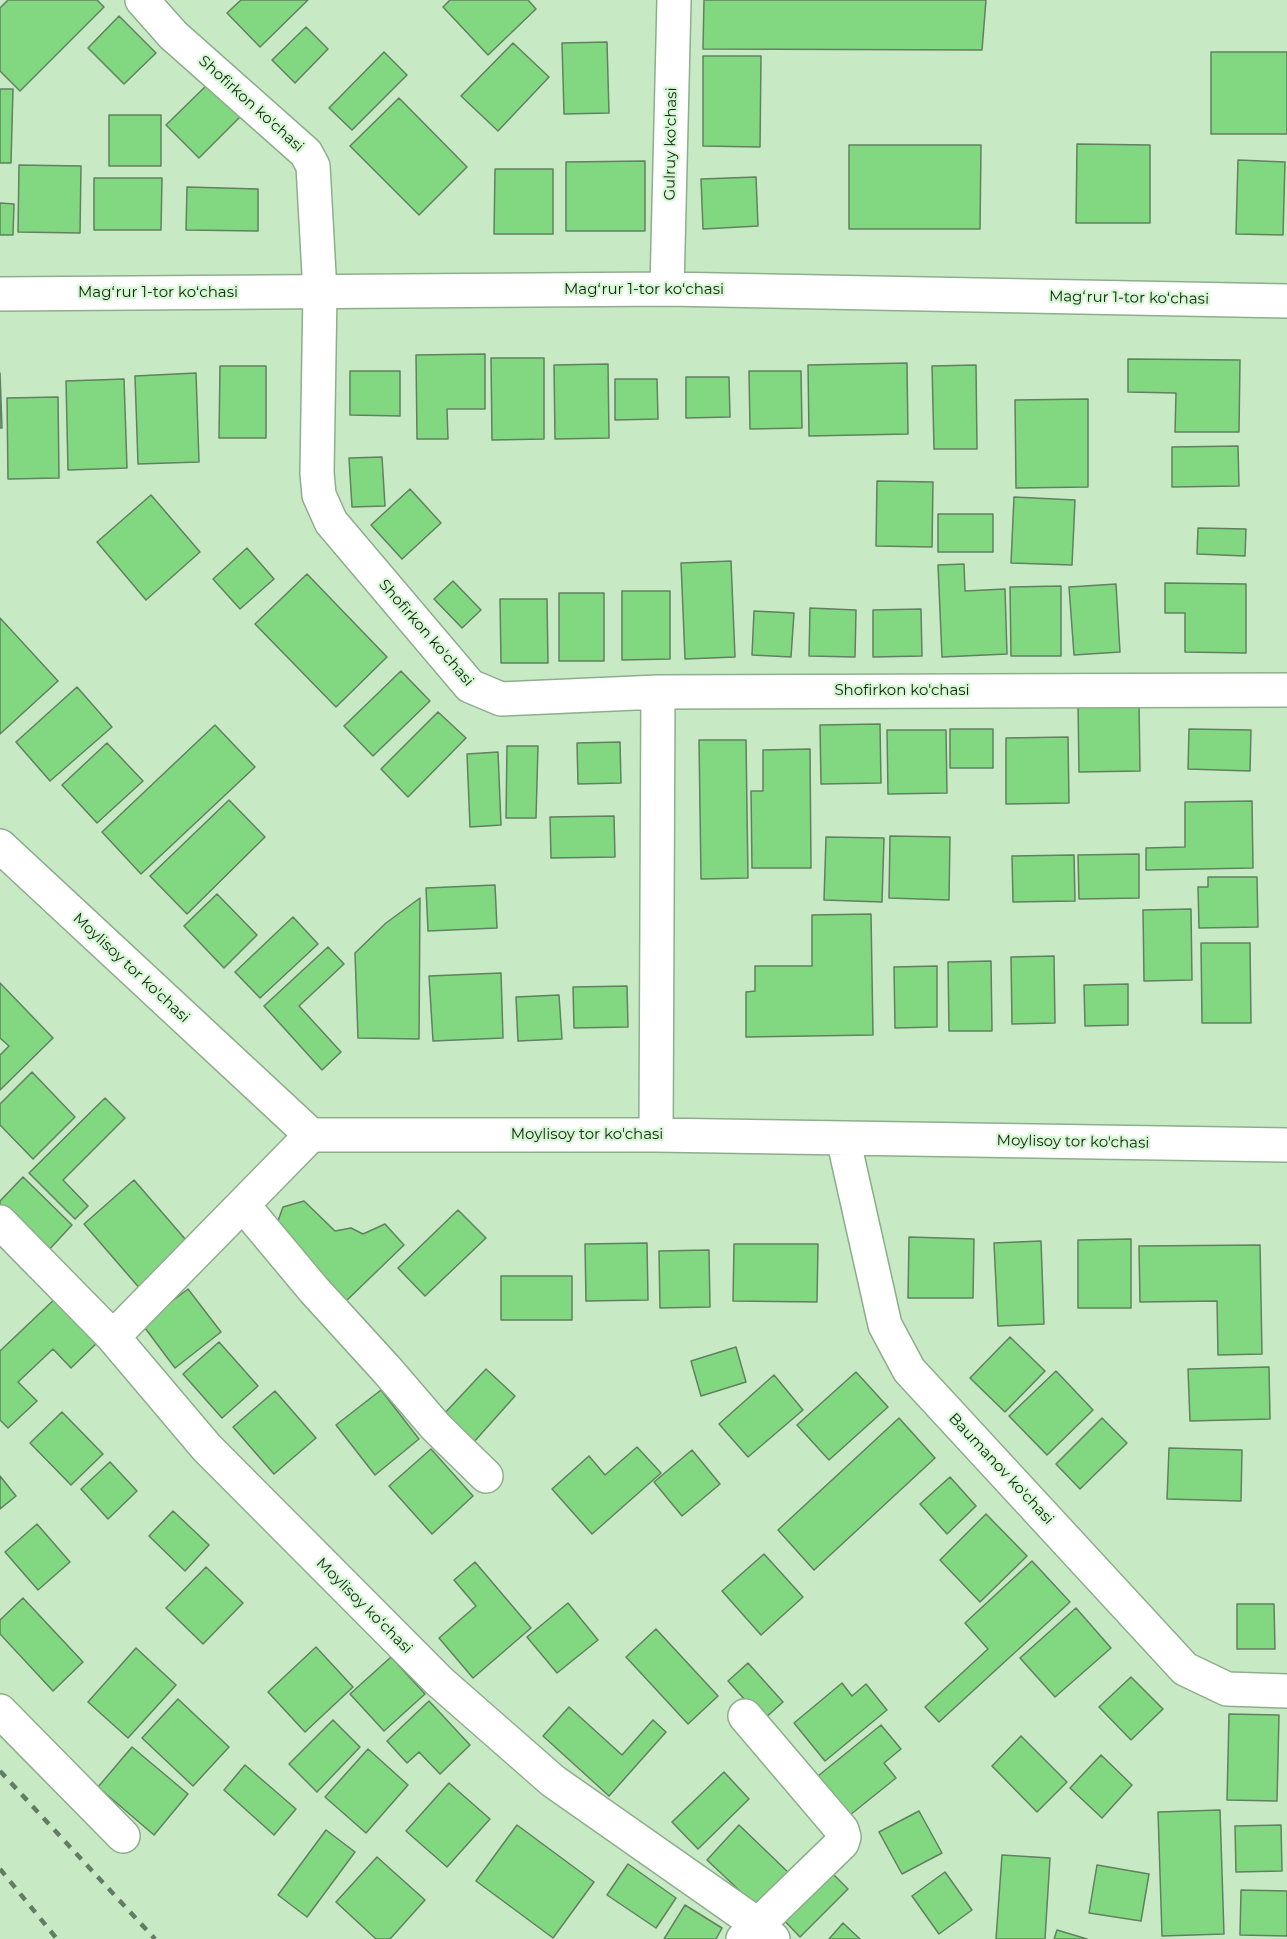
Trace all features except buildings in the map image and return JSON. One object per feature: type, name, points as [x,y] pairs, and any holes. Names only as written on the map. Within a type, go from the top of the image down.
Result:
[{"type":"street","name":"Shofirkon ko'chasi","points":[[142,0],[173,35],[306,153],[312,166],[320,292],[317,473],[319,495],[331,522],[470,686],[501,699],[658,692],[1287,690]]},
{"type":"street","name":"Gulruy ko'chasi","points":[[667,289],[674,0]]},
{"type":"street","name":"Magʻrur 1-tor koʻchasi","points":[[0,294],[667,289],[1287,301]]},
{"type":"street","points":[[656,1135],[658,692]]},
{"type":"street","name":"Moylisoy tor ko'chasi","points":[[0,846],[311,1135],[656,1135],[1287,1145]]},
{"type":"street","points":[[113,1337],[311,1135]]},
{"type":"street","name":"Baumanov ko'chasi","points":[[843,1138],[885,1325],[909,1370],[1185,1669],[1227,1689],[1287,1691]]},
{"type":"street","points":[[243,1205],[314,1290],[436,1427],[486,1476]]},
{"type":"street","name":"Moylisoy koʻchasi","points":[[0,1222],[113,1337],[207,1449],[440,1682],[553,1781],[758,1934]]},
{"type":"street","points":[[0,1711],[123,1836]]},
{"type":"street","points":[[745,1716],[842,1830],[844,1837],[842,1843],[758,1934]]},
{"type":"railway","points":[[0,1771],[155,1939]]},
{"type":"railway","points":[[0,1869],[57,1939]]}]
